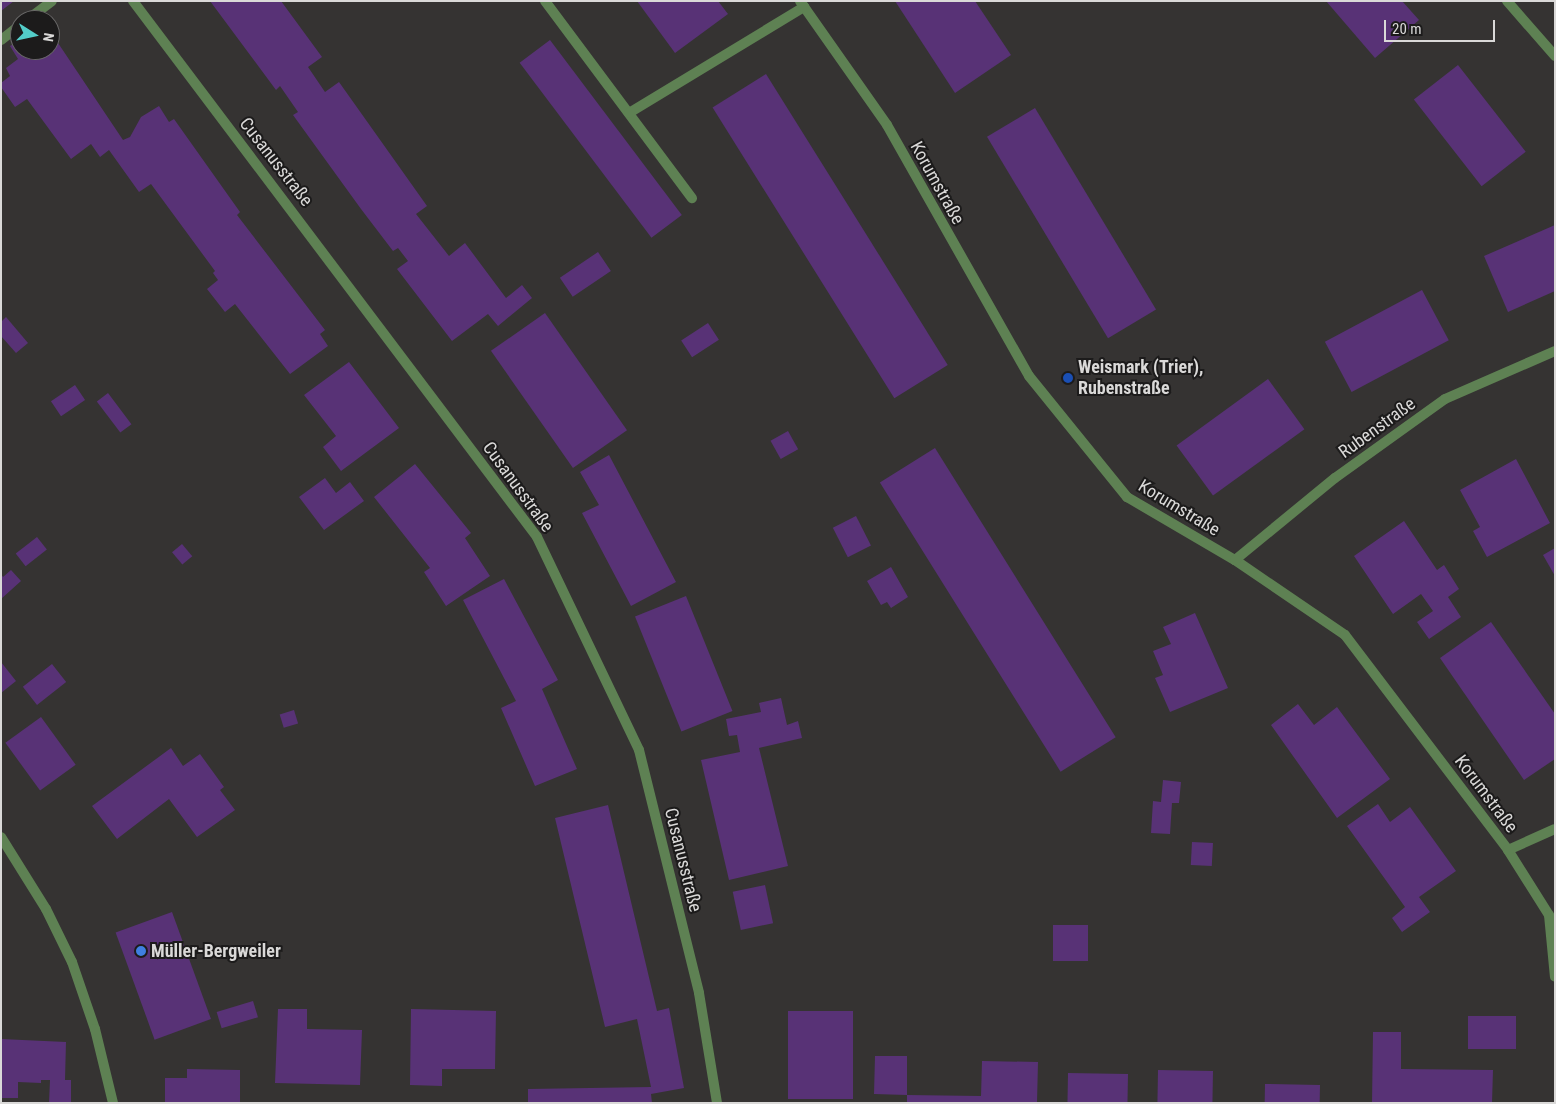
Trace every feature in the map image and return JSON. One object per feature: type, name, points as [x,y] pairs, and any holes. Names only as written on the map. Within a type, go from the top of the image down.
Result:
[{"type":"street","points":[[40,10],[52,1]]},
{"type":"street","name":"Cusanusstraße","points":[[133,1],[537,537],[639,750],[699,993],[717,1103]]},
{"type":"street","points":[[545,1],[692,198]]},
{"type":"street","points":[[1507,1],[1555,56]]},
{"type":"street","points":[[629,113],[802,4]]},
{"type":"street","name":"Korumstraße","points":[[802,4],[887,125],[1028,376],[1126,497],[1235,560],[1345,635],[1508,850],[1549,915],[1555,977]]},
{"type":"street","name":"Rubenstraße","points":[[1235,560],[1335,478],[1445,399],[1555,351]]},
{"type":"street","points":[[1508,850],[1555,829]]},
{"type":"street","points":[[1,837],[46,909],[72,962],[95,1029],[113,1103]]},
{"type":"building","points":[[1,1],[14,1],[1,11]]},
{"type":"building","points":[[210,1],[281,1],[322,57],[308,67],[325,92],[339,82],[427,206],[416,214],[449,256],[465,243],[506,298],[522,285],[532,298],[498,326],[488,314],[452,341],[397,269],[408,261],[398,248],[393,251],[361,209],[293,115],[298,112],[280,86],[276,90]]},
{"type":"building","points":[[637,1],[718,1],[728,14],[675,53]]},
{"type":"building","points":[[895,1],[975,1],[1011,55],[955,93]]},
{"type":"building","points":[[1326,1],[1402,1],[1419,20],[1375,58]]},
{"type":"building","points":[[550,40],[682,215],[651,238],[520,63]]},
{"type":"building","points":[[60,46],[123,140],[130,137],[141,117],[159,106],[169,122],[174,119],[240,212],[237,215],[325,330],[320,334],[328,346],[290,374],[235,304],[225,312],[207,289],[218,280],[213,273],[215,271],[151,184],[139,192],[109,150],[100,157],[91,144],[71,159],[27,99],[15,107],[1,87],[1,83],[10,76],[6,68],[17,60],[60,60]]},
{"type":"building","points":[[1458,65],[1526,152],[1482,186],[1414,99]]},
{"type":"building","points":[[766,74],[948,365],[894,398],[713,107]]},
{"type":"building","points":[[1035,108],[1156,309],[1108,338],[987,137]]},
{"type":"building","points":[[1555,225],[1555,291],[1508,312],[1484,256]]},
{"type":"building","points":[[598,252],[611,271],[573,297],[560,278]]},
{"type":"building","points":[[1422,290],[1449,340],[1352,392],[1325,342]]},
{"type":"building","points":[[545,313],[627,430],[573,468],[491,351]]},
{"type":"building","points":[[6,317],[28,343],[16,353],[1,336],[1,322]]},
{"type":"building","points":[[708,323],[719,340],[692,357],[681,340]]},
{"type":"building","points":[[349,362],[399,428],[341,471],[323,447],[336,436],[304,395]]},
{"type":"building","points":[[1268,379],[1304,429],[1213,496],[1177,445]]},
{"type":"building","points":[[75,385],[85,400],[61,416],[51,401]]},
{"type":"building","points":[[108,393],[131,424],[120,433],[97,401]]},
{"type":"building","points":[[788,431],[798,449],[781,459],[771,441]]},
{"type":"building","points":[[935,448],[1116,737],[1061,772],[880,482]]},
{"type":"building","points":[[609,455],[676,582],[631,606],[582,513],[599,505],[580,472]]},
{"type":"building","points":[[1516,459],[1550,523],[1487,557],[1473,531],[1480,527],[1460,490]]},
{"type":"building","points":[[415,464],[471,533],[465,538],[490,576],[446,606],[424,572],[430,568],[374,497]]},
{"type":"building","points":[[325,478],[336,493],[350,482],[364,501],[324,530],[299,497]]},
{"type":"building","points":[[856,516],[871,545],[848,557],[833,528]]},
{"type":"building","points":[[1404,521],[1437,570],[1444,565],[1459,589],[1448,597],[1461,617],[1429,639],[1417,622],[1433,611],[1421,594],[1393,614],[1354,556]]},
{"type":"building","points":[[37,537],[47,550],[26,566],[16,554]]},
{"type":"building","points":[[182,544],[192,556],[182,565],[172,552]]},
{"type":"building","points":[[1555,548],[1555,576],[1543,555]]},
{"type":"building","points":[[891,567],[908,597],[891,608],[887,602],[881,605],[867,581]]},
{"type":"building","points":[[11,570],[21,581],[1,599],[1,574],[3,577]]},
{"type":"building","points":[[504,579],[558,680],[542,689],[577,769],[535,786],[501,708],[516,701],[463,600]]},
{"type":"building","points":[[686,596],[732,711],[681,732],[635,617]]},
{"type":"building","points":[[1195,613],[1228,688],[1170,712],[1155,678],[1163,675],[1153,651],[1171,644],[1163,627]]},
{"type":"building","points":[[1491,622],[1555,714],[1555,759],[1524,780],[1440,658]]},
{"type":"building","points":[[1,662],[16,681],[1,693]]},
{"type":"building","points":[[52,664],[66,682],[37,705],[23,687]]},
{"type":"building","points":[[781,698],[787,725],[798,721],[802,738],[759,748],[788,866],[729,880],[701,760],[740,752],[737,735],[729,736],[726,719],[761,712],[759,703]]},
{"type":"building","points":[[1298,704],[1314,725],[1337,707],[1390,779],[1337,818],[1271,725]]},
{"type":"building","points":[[294,710],[298,723],[284,728],[280,714]]},
{"type":"building","points":[[41,717],[76,765],[40,791],[5,743]]},
{"type":"building","points":[[171,748],[183,766],[200,754],[224,787],[220,790],[235,810],[197,837],[169,799],[117,839],[92,806]]},
{"type":"building","points":[[1163,780],[1181,782],[1179,803],[1172,803],[1170,834],[1151,833],[1153,801],[1161,802]]},
{"type":"building","points":[[1378,804],[1390,822],[1410,807],[1456,871],[1419,897],[1430,912],[1402,932],[1392,918],[1405,907],[1347,826]]},
{"type":"building","points":[[608,805],[657,1011],[669,1008],[684,1088],[651,1094],[652,1103],[528,1103],[528,1089],[651,1087],[637,1019],[605,1027],[555,818]]},
{"type":"building","points":[[1192,842],[1213,843],[1212,866],[1191,865]]},
{"type":"building","points":[[765,885],[773,923],[741,930],[733,892]]},
{"type":"building","points":[[172,912],[211,1019],[155,1040],[116,933]]},
{"type":"building","points":[[1053,925],[1088,925],[1088,961],[1053,961]]},
{"type":"building","points":[[253,1001],[258,1017],[222,1028],[217,1012]]},
{"type":"building","points":[[278,1009],[307,1009],[307,1029],[362,1030],[360,1085],[275,1083]]},
{"type":"building","points":[[411,1009],[496,1011],[495,1069],[442,1069],[442,1086],[410,1085]]},
{"type":"building","points":[[788,1011],[853,1011],[853,1099],[788,1099]]},
{"type":"building","points":[[1468,1016],[1516,1016],[1516,1049],[1468,1049]]},
{"type":"building","points":[[1373,1032],[1401,1032],[1401,1069],[1493,1070],[1492,1103],[1372,1103]]},
{"type":"building","points":[[1,1039],[66,1042],[65,1080],[71,1080],[71,1103],[49,1103],[50,1080],[41,1080],[41,1083],[18,1082],[18,1098],[1,1098]]},
{"type":"building","points":[[875,1056],[907,1056],[907,1095],[874,1094]]},
{"type":"building","points":[[982,1061],[1038,1062],[1037,1103],[907,1103],[907,1095],[981,1096]]},
{"type":"building","points":[[187,1069],[240,1070],[240,1103],[165,1103],[165,1078],[187,1078]]},
{"type":"building","points":[[1158,1070],[1213,1071],[1212,1103],[1157,1103]]},
{"type":"building","points":[[1068,1073],[1128,1074],[1127,1103],[1067,1103]]},
{"type":"building","points":[[1265,1084],[1320,1085],[1320,1103],[1265,1103]]},
{"type":"place","name":"Weismark (Trier), Rubenstraße","points":[[1068,378]]},
{"type":"place","name":"Müller-Bergweiler","points":[[141,951]]}]
